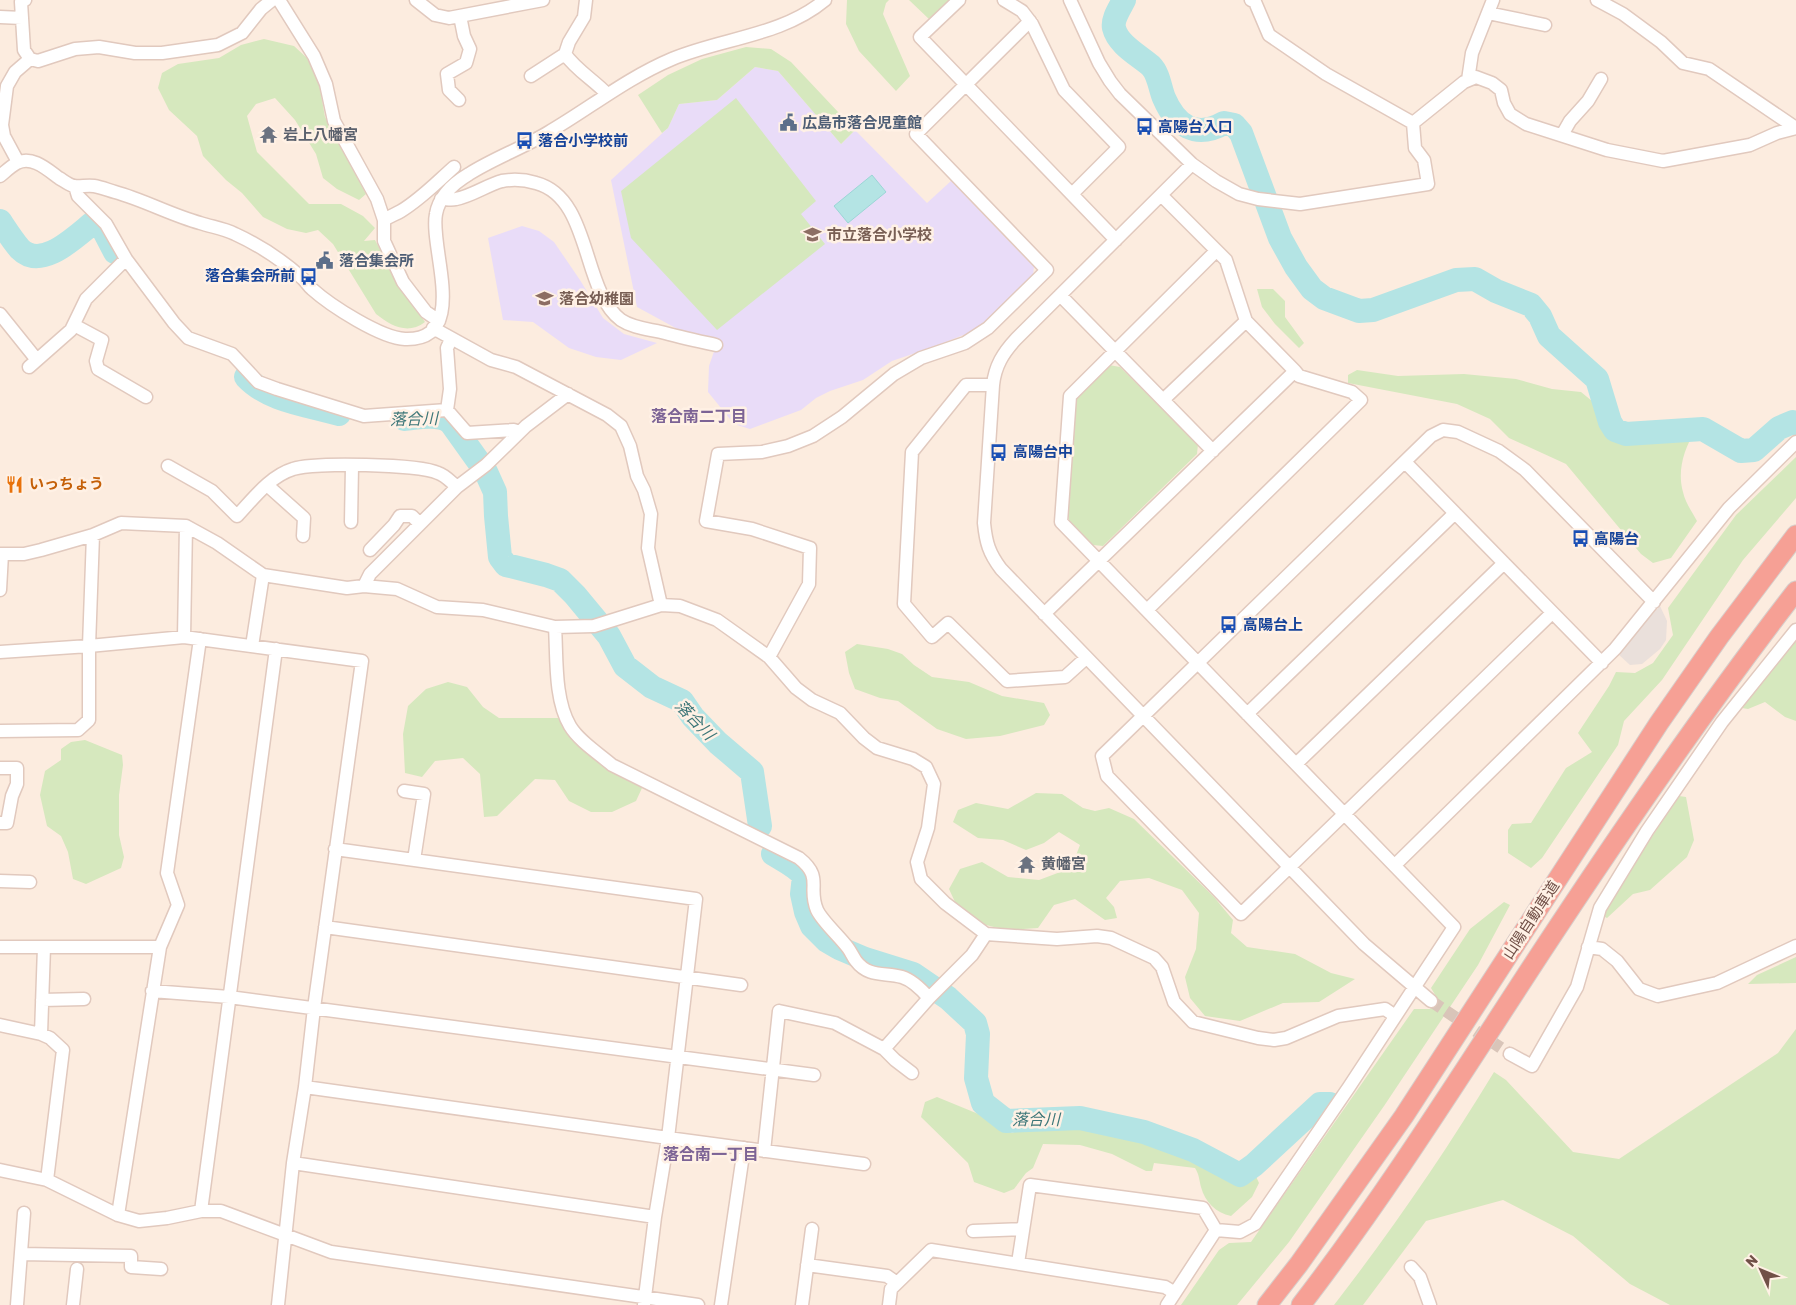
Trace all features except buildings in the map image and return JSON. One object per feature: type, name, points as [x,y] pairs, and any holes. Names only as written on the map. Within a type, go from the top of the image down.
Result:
[{"type":"highway","name":"山陽自動車道","points":[[1267,1305],[1299,1264],[1404,1116],[1659,723],[1719,637],[1796,535]]},
{"type":"highway","name":"山陽自動車道","points":[[1301,1305],[1425,1130],[1606,853],[1680,746],[1746,654],[1796,591]]},
{"type":"street","points":[[25,0],[21,2],[24,50],[30,59],[38,61],[83,48],[98,47],[135,53],[162,54],[218,45],[242,33],[266,2]]},
{"type":"street","points":[[279,0],[314,56],[326,84],[334,121],[377,199],[384,220],[384,241],[404,282],[436,325],[451,339],[491,360],[516,366],[607,415],[621,426],[630,446],[651,514],[648,548],[662,605]]},
{"type":"street","points":[[416,0],[435,15],[449,18],[513,3],[543,0]]},
{"type":"street","points":[[531,76],[565,54],[569,42],[584,17],[586,0]]},
{"type":"street","points":[[0,176],[18,162],[28,161],[40,164],[68,184],[96,186],[132,197],[200,224],[216,226],[273,255],[339,309],[388,335],[404,339],[419,338],[436,325],[441,318],[444,303],[435,229],[436,212],[440,202],[453,185],[469,174],[549,133],[641,73],[674,58],[796,19],[825,0]]},
{"type":"street","points":[[959,0],[920,37],[1116,240]]},
{"type":"street","points":[[1004,0],[1022,12],[1030,21],[1064,90],[1119,147],[1072,194]]},
{"type":"street","points":[[1070,0],[1099,63],[1120,94],[1192,164],[1239,194],[1258,200],[1300,204],[1428,184],[1424,160],[1415,148],[1413,123]]},
{"type":"street","points":[[1468,80],[1472,53],[1493,0]]},
{"type":"street","points":[[1597,0],[1623,14],[1661,42],[1684,63],[1709,69],[1796,128]]},
{"type":"street","points":[[1254,1],[1269,35],[1326,74],[1413,123]]},
{"type":"street","points":[[1488,13],[1544,25]]},
{"type":"street","points":[[459,100],[449,90],[447,74],[466,63],[470,49],[464,36],[460,16]]},
{"type":"street","points":[[0,17],[22,18]]},
{"type":"street","points":[[769,657],[809,584],[810,548],[752,529],[706,521],[718,454],[762,452],[788,446],[813,436],[842,417],[894,374],[921,358],[965,343],[988,328],[1047,270],[916,134],[1030,21]]},
{"type":"street","points":[[565,54],[572,63],[598,84],[607,94]]},
{"type":"street","points":[[18,162],[4,136],[2,126],[7,86],[15,72],[30,59]]},
{"type":"street","points":[[1413,123],[1468,80],[1476,77],[1492,83],[1501,90],[1504,103],[1510,114],[1526,124],[1607,150],[1663,161],[1750,145],[1776,133],[1796,128]]},
{"type":"street","points":[[1562,135],[1570,121],[1588,101],[1601,79]]},
{"type":"street","points":[[1192,164],[1006,350],[998,364],[993,385],[984,523],[986,540],[990,554],[1001,569],[1086,658],[1364,944],[1431,1001]]},
{"type":"street","points":[[384,220],[424,194],[454,167]]},
{"type":"street","points":[[424,194],[440,202],[455,200],[503,181],[522,180],[538,183],[554,191],[567,205],[576,223],[602,295],[609,308],[622,320],[635,326],[716,345]]},
{"type":"street","points":[[75,186],[78,196],[106,224],[126,259],[174,323],[188,338],[232,354],[258,382],[364,416],[447,410]]},
{"type":"street","points":[[1146,610],[1361,400],[1352,392],[1299,376],[1295,372],[1246,320],[1226,260],[1161,195]]},
{"type":"street","points":[[1216,251],[1070,396],[1061,522],[1454,927],[1344,1095],[1255,1224],[1240,1232],[1216,1230]]},
{"type":"street","points":[[0,314],[33,364],[72,330],[86,299],[126,259]]},
{"type":"street","points":[[1060,295],[1213,451]]},
{"type":"street","points":[[1163,400],[1246,320]]},
{"type":"street","points":[[74,325],[102,340],[96,361],[98,370],[146,397]]},
{"type":"street","points":[[451,339],[447,348],[450,389],[447,410],[467,433],[514,430],[519,432]]},
{"type":"street","points":[[1044,614],[1295,372]]},
{"type":"street","points":[[993,385],[966,385],[912,452],[904,604],[932,637],[948,623],[1007,681],[1065,677],[1086,658]]},
{"type":"street","points":[[364,586],[370,574],[457,487],[481,468],[519,432],[568,394]]},
{"type":"street","points":[[1552,614],[1242,914],[1107,776],[1102,756],[1432,436],[1443,430],[1458,432],[1499,451],[1524,470],[1654,602]]},
{"type":"street","points":[[1395,866],[1615,649],[1729,508],[1796,442]]},
{"type":"street","points":[[1405,462],[1552,614],[1602,662]]},
{"type":"street","points":[[168,466],[212,490],[237,516],[273,479],[292,469],[315,465],[421,468],[440,473],[457,487]]},
{"type":"street","points":[[351,522],[352,466]]},
{"type":"street","points":[[268,485],[304,518],[303,536]]},
{"type":"street","points":[[1247,714],[1455,513]]},
{"type":"street","points":[[370,550],[400,516],[412,516],[420,524]]},
{"type":"street","points":[[0,590],[1,554],[24,554],[93,535],[121,523],[186,526],[217,543],[263,575],[347,588],[364,586],[396,589],[437,607],[483,610],[554,627],[600,624],[662,605],[680,606],[716,620],[769,657],[796,688],[812,700],[840,713],[876,748],[914,759],[926,767],[934,784],[928,828],[916,862],[920,879],[945,903],[986,934],[1057,939],[1097,936],[1111,938],[1154,958],[1162,967],[1174,1002],[1193,1022],[1258,1038],[1274,1040],[1286,1038],[1338,1016],[1384,1009],[1396,1016]]},
{"type":"street","points":[[184,637],[186,526]]},
{"type":"street","points":[[0,732],[78,730],[89,720],[88,646],[93,535]]},
{"type":"street","points":[[1296,764],[1504,563]]},
{"type":"street","points":[[252,646],[263,575]]},
{"type":"street","points":[[554,627],[562,709],[570,727],[589,747],[612,765],[800,858],[809,866],[814,878],[813,898],[817,911],[850,949],[857,962],[867,971],[903,977],[920,988],[929,998]]},
{"type":"street","points":[[1510,1054],[1532,1066],[1577,987],[1600,908],[1647,831],[1722,722],[1796,630]]},
{"type":"street","points":[[0,652],[184,637],[362,661],[335,849],[305,1087],[293,1163],[278,1305]]},
{"type":"street","points":[[118,1215],[160,947],[178,905],[175,891],[167,873],[200,639]]},
{"type":"street","points":[[201,1211],[276,649]]},
{"type":"street","points":[[0,768],[17,768],[17,784],[12,796],[7,823],[0,823]]},
{"type":"street","points":[[404,791],[424,794],[414,860]]},
{"type":"street","points":[[335,849],[696,899],[668,1138],[644,1302]]},
{"type":"street","points":[[0,881],[30,882]]},
{"type":"street","points":[[325,928],[687,976],[741,985]]},
{"type":"street","points":[[884,1049],[929,998],[972,955],[986,934]]},
{"type":"street","points":[[0,946],[160,947]]},
{"type":"street","points":[[1588,947],[1602,949],[1617,961],[1640,989],[1658,996],[1717,983],[1796,946]]},
{"type":"street","points":[[41,1034],[44,947]]},
{"type":"street","points":[[152,991],[229,997],[814,1075]]},
{"type":"street","points":[[42,1000],[84,999]]},
{"type":"street","points":[[764,1151],[779,1011],[835,1022],[884,1049],[912,1073]]},
{"type":"street","points":[[0,1025],[41,1034],[50,1038],[63,1050],[47,1180]]},
{"type":"street","points":[[305,1087],[864,1164]]},
{"type":"street","points":[[721,1305],[744,1148]]},
{"type":"street","points":[[293,1163],[655,1217]]},
{"type":"street","points":[[0,1170],[47,1180],[118,1215],[139,1221],[201,1211],[221,1211],[330,1252],[644,1302],[698,1305]]},
{"type":"street","points":[[1018,1264],[1030,1184],[1203,1208],[1216,1230]]},
{"type":"street","points":[[17,1305],[24,1213]]},
{"type":"street","points":[[802,1305],[812,1229]]},
{"type":"street","points":[[973,1230],[1023,1229]]},
{"type":"street","points":[[1167,1305],[1216,1230]]},
{"type":"street","points":[[889,1305],[891,1289],[931,1250],[1165,1287],[1175,1293]]},
{"type":"street","points":[[21,1254],[131,1256],[131,1267],[161,1269]]},
{"type":"street","points":[[807,1265],[887,1276],[897,1283]]},
{"type":"street","points":[[1411,1267],[1420,1277],[1430,1305]]},
{"type":"street","points":[[73,1305],[76,1269]]},
{"type":"shaded area","name":"市立落合小学校","points":[[755,67],[778,71],[841,144],[855,130],[927,203],[951,181],[1034,267],[1033,275],[988,319],[971,332],[892,361],[863,380],[830,391],[816,398],[801,410],[750,429],[734,424],[708,392],[709,366],[718,340],[683,332],[637,307],[611,180],[668,128],[679,104],[717,100]]},
{"type":"shaded area","name":"落合幼稚園","points":[[522,226],[539,231],[554,242],[603,318],[624,334],[657,343],[621,360],[596,357],[569,348],[533,322],[503,320],[488,238]]},
{"type":"shaded area","points":[[1660,606],[1667,621],[1666,640],[1660,649],[1642,664],[1630,665],[1617,653]]},
{"type":"green space","points":[[847,0],[889,0],[886,3],[883,14],[910,76],[896,91],[859,51],[846,24]]},
{"type":"green space","points":[[909,0],[951,0],[930,20]]},
{"type":"green space","points":[[264,39],[294,46],[307,58],[319,83],[325,117],[366,194],[359,200],[337,189],[323,178],[316,154],[295,120],[275,98],[256,104],[247,116],[257,152],[309,204],[341,204],[363,216],[375,228],[364,241],[375,240],[400,288],[425,322],[419,326],[412,328],[400,327],[376,314],[333,244],[318,230],[306,233],[287,229],[263,217],[242,193],[226,180],[203,156],[197,136],[169,110],[158,88],[162,73],[178,64],[219,58],[241,45]]},
{"type":"green space","points":[[746,47],[771,49],[791,62],[855,130],[841,144],[778,71],[755,67],[717,100],[679,104],[668,128],[662,133],[638,95],[668,75],[702,59]]},
{"type":"green space","points":[[736,98],[816,201],[801,214],[825,244],[717,330],[631,238],[621,191]]},
{"type":"green space","points":[[1257,289],[1273,289],[1285,301],[1285,317],[1304,343],[1299,348],[1275,324],[1262,307]]},
{"type":"green space","points":[[1109,365],[1120,367],[1198,444],[1197,454],[1103,546],[1093,545],[1070,523],[1068,516],[1076,398]]},
{"type":"green space","points":[[1357,370],[1398,376],[1464,374],[1516,379],[1552,389],[1581,392],[1603,410],[1611,433],[1625,439],[1666,420],[1689,424],[1695,431],[1683,460],[1681,484],[1685,499],[1697,521],[1671,558],[1653,563],[1641,554],[1566,464],[1509,438],[1490,419],[1457,404],[1348,383],[1348,375]]},
{"type":"green space","points":[[1796,457],[1796,498],[1743,560],[1662,680],[1624,721],[1618,745],[1542,858],[1531,868],[1508,853],[1508,830],[1512,824],[1531,823],[1566,768],[1592,752],[1578,733],[1616,672],[1635,673],[1653,663],[1673,635],[1668,608],[1736,515]]},
{"type":"green space","points":[[1796,641],[1796,721],[1785,717],[1765,702],[1748,709],[1742,708]]},
{"type":"green space","points":[[857,644],[888,649],[902,654],[932,677],[969,682],[1002,696],[1044,703],[1050,715],[1044,725],[1000,736],[966,739],[937,729],[898,701],[880,698],[855,689],[849,673],[845,652]]},
{"type":"green space","points":[[448,682],[467,687],[483,707],[499,718],[558,718],[577,737],[642,788],[636,801],[612,812],[591,812],[569,801],[555,780],[535,779],[497,816],[484,817],[480,774],[463,758],[435,761],[422,777],[405,773],[403,734],[408,706],[426,689]]},
{"type":"green space","points":[[85,740],[122,755],[119,835],[124,857],[121,868],[86,884],[73,879],[68,852],[61,836],[47,826],[40,795],[45,771],[61,760],[61,749],[71,742]]},
{"type":"green space","points":[[1036,793],[1062,794],[1083,808],[1095,811],[1109,808],[1134,819],[1214,897],[1233,920],[1231,933],[1247,947],[1295,954],[1331,973],[1355,979],[1319,1002],[1283,1003],[1240,1021],[1205,1016],[1190,998],[1185,977],[1196,949],[1199,913],[1182,890],[1149,878],[1120,881],[1106,898],[1114,907],[1117,918],[1105,920],[1075,899],[1054,905],[1038,928],[1006,930],[982,924],[955,902],[949,889],[960,869],[982,862],[1008,877],[1039,880],[1071,868],[1080,845],[1059,832],[1044,843],[1026,850],[1003,840],[978,838],[953,822],[958,810],[976,803],[1008,809]]},
{"type":"green space","points":[[1679,796],[1686,797],[1694,840],[1687,857],[1650,890],[1633,894],[1607,918],[1603,916],[1608,903]]},
{"type":"green space","points":[[1504,902],[1510,905],[1478,965],[1384,1106],[1289,1242],[1237,1305],[1181,1305],[1219,1250],[1229,1243],[1251,1242],[1414,1009],[1430,1009],[1437,998],[1431,988],[1470,929]]},
{"type":"green space","points":[[1796,957],[1796,983],[1748,984],[1757,975]]},
{"type":"green space","points":[[1796,1029],[1796,1305],[1670,1305],[1630,1284],[1573,1236],[1503,1200],[1426,1221],[1363,1305],[1334,1305],[1417,1191],[1494,1072],[1506,1080],[1573,1152],[1619,1159],[1778,1053]]},
{"type":"green space","points":[[937,1097],[993,1120],[1012,1133],[1027,1127],[1043,1116],[1078,1120],[1136,1135],[1192,1155],[1237,1179],[1254,1172],[1259,1183],[1252,1197],[1231,1216],[1216,1209],[1208,1202],[1195,1168],[1154,1163],[1152,1171],[1146,1171],[1112,1154],[1080,1145],[1043,1144],[1033,1168],[1026,1173],[1014,1189],[1004,1193],[974,1182],[968,1163],[921,1117],[925,1102]]},
{"type":"water","points":[[872,175],[886,192],[848,223],[834,206]]},
{"type":"waterway","points":[[1124,0],[1114,21],[1114,28],[1120,40],[1154,69],[1169,108],[1181,122],[1196,130],[1214,128],[1224,123],[1234,125],[1241,133],[1280,238],[1296,267],[1312,289],[1324,298],[1359,311],[1373,310],[1456,280],[1475,279],[1496,291],[1531,305],[1540,316],[1549,336],[1597,379],[1610,422],[1615,430],[1626,434],[1703,429],[1741,451],[1754,450],[1779,428],[1793,422],[1796,423]]},
{"type":"waterway","name":"落合川","points":[[0,221],[20,249],[29,255],[48,254],[58,249],[94,222],[102,227],[115,252]]},
{"type":"waterway","name":"落合川","points":[[246,377],[265,392],[277,397],[339,414]]},
{"type":"waterway","name":"落合川","points":[[404,419],[435,417],[451,423],[486,472],[495,492],[500,557],[506,565],[560,580],[609,636],[625,666],[652,687],[682,701],[693,717],[718,743],[752,772],[760,826]]},
{"type":"waterway","name":"落合川","points":[[773,854],[794,866],[804,876],[802,894],[806,912],[812,926],[827,941],[865,959],[913,974],[948,998],[975,1023],[978,1034],[976,1078],[983,1103],[1006,1121],[1080,1118],[1144,1132],[1193,1150],[1240,1175],[1254,1165],[1320,1104],[1330,1104]]},
{"type":"tunnel","points":[[1431,1001],[1510,1054]]},
{"type":"place","name":"広島市落合児童館","points":[[788,123]]},
{"type":"place","name":"高陽台入口","points":[[1144,127]]},
{"type":"place","name":"岩上八幡宮","points":[[269,135]]},
{"type":"place","name":"落合小学校前","points":[[524,141]]},
{"type":"place","name":"市立落合小学校","points":[[813,235]]},
{"type":"place","name":"落合集会所","points":[[325,261]]},
{"type":"place","name":"落合集会所前","points":[[309,276]]},
{"type":"place","name":"落合幼稚園","points":[[545,299]]},
{"type":"place","name":"高陽台中","points":[[999,452]]},
{"type":"place","name":"いっちょう","points":[[15,484]]},
{"type":"place","name":"高陽台","points":[[1580,539]]},
{"type":"place","name":"高陽台上","points":[[1229,625]]},
{"type":"place","name":"黄幡宮","points":[[1027,864]]},
{"type":"district","name":"落合南二丁目","points":[[699,416]]},
{"type":"district","name":"落合南一丁目","points":[[711,1154]]}]
